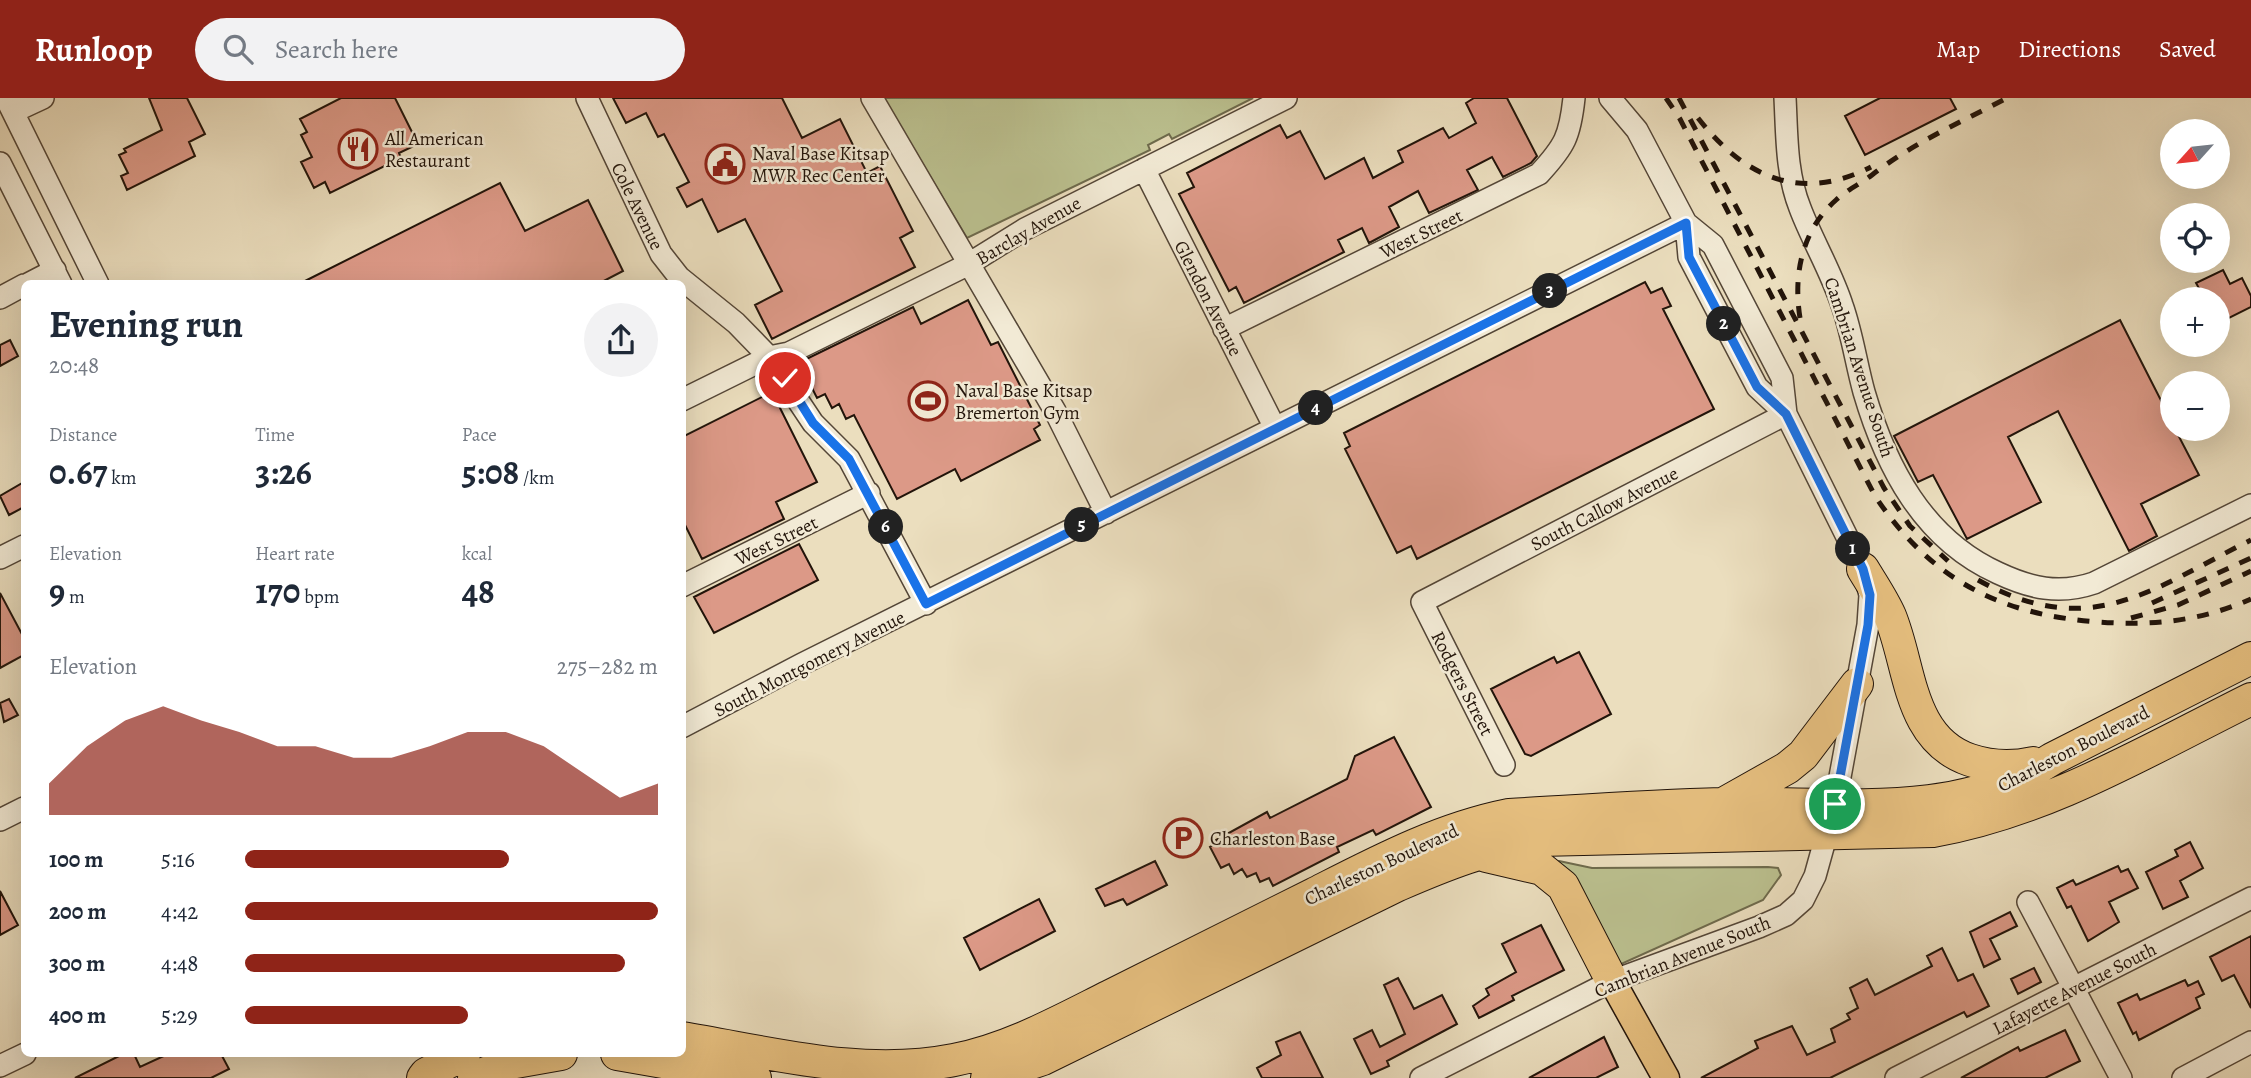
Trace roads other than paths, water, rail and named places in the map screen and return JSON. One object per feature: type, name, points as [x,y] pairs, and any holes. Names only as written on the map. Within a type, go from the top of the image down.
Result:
[{"type":"highway","points":[[1863,569],[1890,615],[1918,710],[1940,743],[1960,756],[1997,767],[2021,766],[2052,759]]},
{"type":"highway","name":"Charleston Boulevard","points":[[686,1039],[851,1067],[905,1067],[954,1060],[1032,1035],[1367,867],[1445,832],[1509,815],[1723,804],[1917,804],[1991,790],[2251,658]]},
{"type":"highway","points":[[1723,804],[1787,768],[1804,755],[1857,684]]},
{"type":"highway","name":"Charleston Boulevard","points":[[988,1078],[1043,1059],[1398,885],[1475,854],[1539,840],[1933,831],[1973,824],[2061,793],[2251,699]]},
{"type":"highway","points":[[1475,854],[1530,864],[1546,871],[1563,886],[1612,981]]},
{"type":"highway","points":[[424,1078],[426,1074],[473,1071],[544,1057]]},
{"type":"highway","points":[[634,1057],[755,1078]]},
{"type":"main road","points":[[1612,981],[1666,1078]]},
{"type":"street","points":[[43,98],[10,105],[96,280]]},
{"type":"street","name":"Cole Avenue","points":[[587,98],[661,254],[683,280]]},
{"type":"street","points":[[872,98],[967,265],[1055,411],[1106,513]]},
{"type":"street","name":"Barclay Avenue","points":[[686,398],[769,357],[789,353],[967,265],[1025,229],[1286,98]]},
{"type":"street","name":"West Street","points":[[1224,330],[1539,174],[1563,148],[1571,131],[1574,98]]},
{"type":"street","points":[[1611,98],[1637,130],[1686,223],[1689,257],[1757,387],[1786,414]]},
{"type":"street","name":"Cambrian Avenue South","points":[[1785,98],[1792,182],[1800,208],[1842,304],[1865,395],[1896,474],[1915,505],[1946,542],[1968,558],[2012,580],[2043,589],[2067,590],[2094,583],[2251,505]]},
{"type":"street","points":[[0,163],[58,277]]},
{"type":"street","name":"Glendon Avenue","points":[[1144,169],[1275,428]]},
{"type":"street","points":[[1686,223],[1713,245],[1782,378],[1786,414]]},
{"type":"street","name":"South Montgomery Avenue","points":[[686,725],[1686,223]]},
{"type":"street","name":"Cole Avenue","points":[[686,283],[736,323],[769,357],[813,423],[849,459],[926,604]]},
{"type":"street","points":[[0,298],[21,287]]},
{"type":"street","name":"Cambrian Avenue South","points":[[1421,1078],[1612,981],[1759,928],[1786,915],[1803,900],[1815,876],[1835,804],[1870,595],[1863,569],[1786,414]]},
{"type":"street","name":"South Callow Avenue","points":[[1422,602],[1786,414]]},
{"type":"street","name":"West Street","points":[[686,584],[869,494]]},
{"type":"street","points":[[0,558],[21,548]]},
{"type":"street","name":"Rodgers Street","points":[[1422,602],[1504,765]]},
{"type":"street","points":[[0,820],[21,810]]},
{"type":"street","name":"Lafayette Avenue South","points":[[1896,1078],[2251,898]]},
{"type":"street","points":[[2028,902],[2121,1078]]},
{"type":"street","points":[[2183,1078],[2251,1042]]},
{"type":"street","points":[[0,1066],[21,1056]]},
{"type":"railway","points":[[1666,98],[1680,119],[1875,496],[1897,525],[1944,571],[1999,601],[2063,618],[2099,622],[2176,620],[2214,612],[2251,599]]},
{"type":"railway","points":[[1679,98],[1884,488],[1910,526],[1948,561]]},
{"type":"railway","points":[[1800,318],[1799,269],[1808,239],[1824,212],[1845,193],[1904,153],[2007,98]]},
{"type":"railway","points":[[1698,118],[1734,156],[1775,178],[1797,183],[1820,183],[1845,178],[1871,167]]},
{"type":"railway","points":[[1978,580],[2018,598],[2054,607],[2087,608],[2119,602],[2150,591],[2251,540]]},
{"type":"railway","points":[[2152,603],[2251,558]]},
{"type":"railway","points":[[2131,618],[2178,605],[2251,571]]},
{"type":"place","name":"All American Restaurant","points":[[358,149]]},
{"type":"place","name":"Naval Base Kitsap MWR Rec Center","points":[[725,164]]},
{"type":"place","name":"Naval Base Kitsap Bremerton Gym","points":[[928,401]]},
{"type":"place","name":"Charleston Base","points":[[1183,838]]}]
